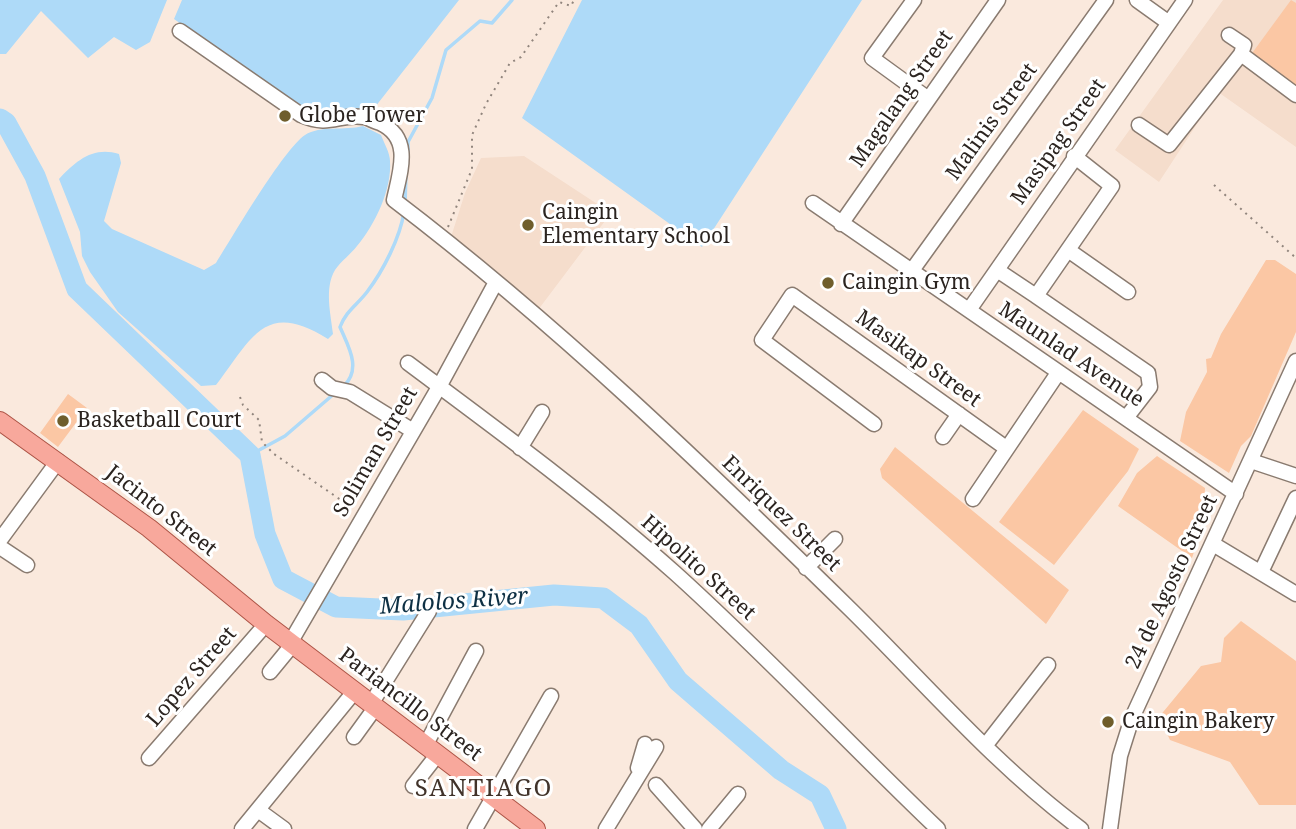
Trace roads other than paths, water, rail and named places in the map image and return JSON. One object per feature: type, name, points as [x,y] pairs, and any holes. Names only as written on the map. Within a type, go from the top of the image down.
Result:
[{"type":"main road","name":"Jacinto Street","points":[[0,421],[149,528],[291,644]]},
{"type":"main road","name":"Pariancillo Street","points":[[291,644],[536,829]]},
{"type":"street","points":[[914,0],[872,58],[927,97]]},
{"type":"street","name":"Magalang Street","points":[[841,224],[927,97],[998,0]]},
{"type":"street","name":"Malinis Street","points":[[913,269],[1106,0]]},
{"type":"street","points":[[1137,0],[1169,23]]},
{"type":"street","name":"Masipag Street","points":[[969,310],[1185,0]]},
{"type":"street","name":"Enriquez Street","points":[[180,31],[301,115],[318,123],[365,117],[390,128],[400,140],[403,158],[394,200],[444,238],[633,401],[985,746],[1081,829]]},
{"type":"street","points":[[1139,125],[1169,145],[1241,54],[1244,45],[1229,35]]},
{"type":"street","points":[[1241,54],[1296,95]]},
{"type":"street","points":[[1036,296],[1112,186],[1074,156]]},
{"type":"street","name":"Maunlad Avenue","points":[[813,203],[841,224],[913,269],[1058,373],[1236,494]]},
{"type":"street","points":[[1068,250],[1128,292]]},
{"type":"street","points":[[997,270],[1148,373],[1150,387],[1126,418]]},
{"type":"street","name":"Soliman Street","points":[[270,673],[313,606],[496,282]]},
{"type":"street","name":"Masikap Street","points":[[874,424],[762,340],[792,295],[1006,448]]},
{"type":"street","name":"Hipolito Street","points":[[408,363],[520,448],[675,573],[808,698],[938,829]]},
{"type":"street","name":"24 de Agosto Street","points":[[1110,829],[1121,756],[1132,718],[1295,367]]},
{"type":"street","points":[[974,499],[1058,373]]},
{"type":"street","points":[[327,384],[350,393],[413,431]]},
{"type":"street","points":[[520,448],[542,412]]},
{"type":"street","points":[[943,437],[959,414]]},
{"type":"street","points":[[0,540],[58,461]]},
{"type":"street","points":[[1251,461],[1296,476]]},
{"type":"street","points":[[1261,572],[1296,498]]},
{"type":"street","points":[[806,568],[835,539]]},
{"type":"street","points":[[1213,544],[1296,594]]},
{"type":"street","points":[[0,547],[27,565]]},
{"type":"street","points":[[354,737],[429,611]]},
{"type":"street","name":"Lopez Street","points":[[149,758],[266,624]]},
{"type":"street","points":[[413,786],[477,651]]},
{"type":"street","points":[[985,746],[1048,665]]},
{"type":"street","points":[[242,829],[354,692]]},
{"type":"street","points":[[475,829],[551,696]]},
{"type":"street","points":[[606,829],[648,779],[650,745]]},
{"type":"street","points":[[648,779],[695,829]]},
{"type":"street","points":[[709,829],[738,794]]},
{"type":"street","points":[[258,810],[284,829]]},
{"type":"water","points":[[0,0],[167,0],[150,42],[136,50],[114,37],[88,58],[41,11],[6,54],[0,54]]},
{"type":"water","points":[[182,0],[459,0],[368,116],[309,115],[174,19]]},
{"type":"water","points":[[582,0],[862,0],[702,247],[522,118]]},
{"type":"water","points":[[363,126],[381,135],[390,158],[390,172],[385,195],[370,228],[355,249],[337,267],[332,277],[329,302],[333,334],[328,339],[307,328],[289,323],[274,324],[262,329],[251,339],[216,385],[201,386],[118,312],[82,256],[80,232],[59,179],[86,157],[101,152],[119,154],[121,163],[104,221],[112,229],[204,270],[216,263],[272,175],[305,135],[318,130]]},
{"type":"waterway","points":[[408,152],[408,142],[432,98],[446,50],[480,21],[492,23],[512,0]]},
{"type":"waterway","name":"Malolos River","points":[[0,119],[6,123],[35,176],[77,289],[250,455],[265,534],[283,579],[336,607],[403,610],[554,595],[603,598],[639,625],[678,681],[781,770],[820,795],[836,829]]},
{"type":"waterway","points":[[405,204],[406,173]]},
{"type":"waterway","points":[[344,386],[352,372],[353,364],[350,349],[340,327],[342,321],[373,284],[385,264],[399,233],[404,212]]},
{"type":"waterway","points":[[250,455],[285,436],[335,393]]},
{"type":"place","name":"Globe Tower","points":[[285,116]]},
{"type":"place","name":"Caingin Elementary School","points":[[528,225]]},
{"type":"place","name":"Caingin Gym","points":[[828,283]]},
{"type":"place","name":"Basketball Court","points":[[63,421]]},
{"type":"place","name":"Caingin Bakery","points":[[1108,722]]},
{"type":"district","name":"SANTIAGO","points":[[484,789]]}]
